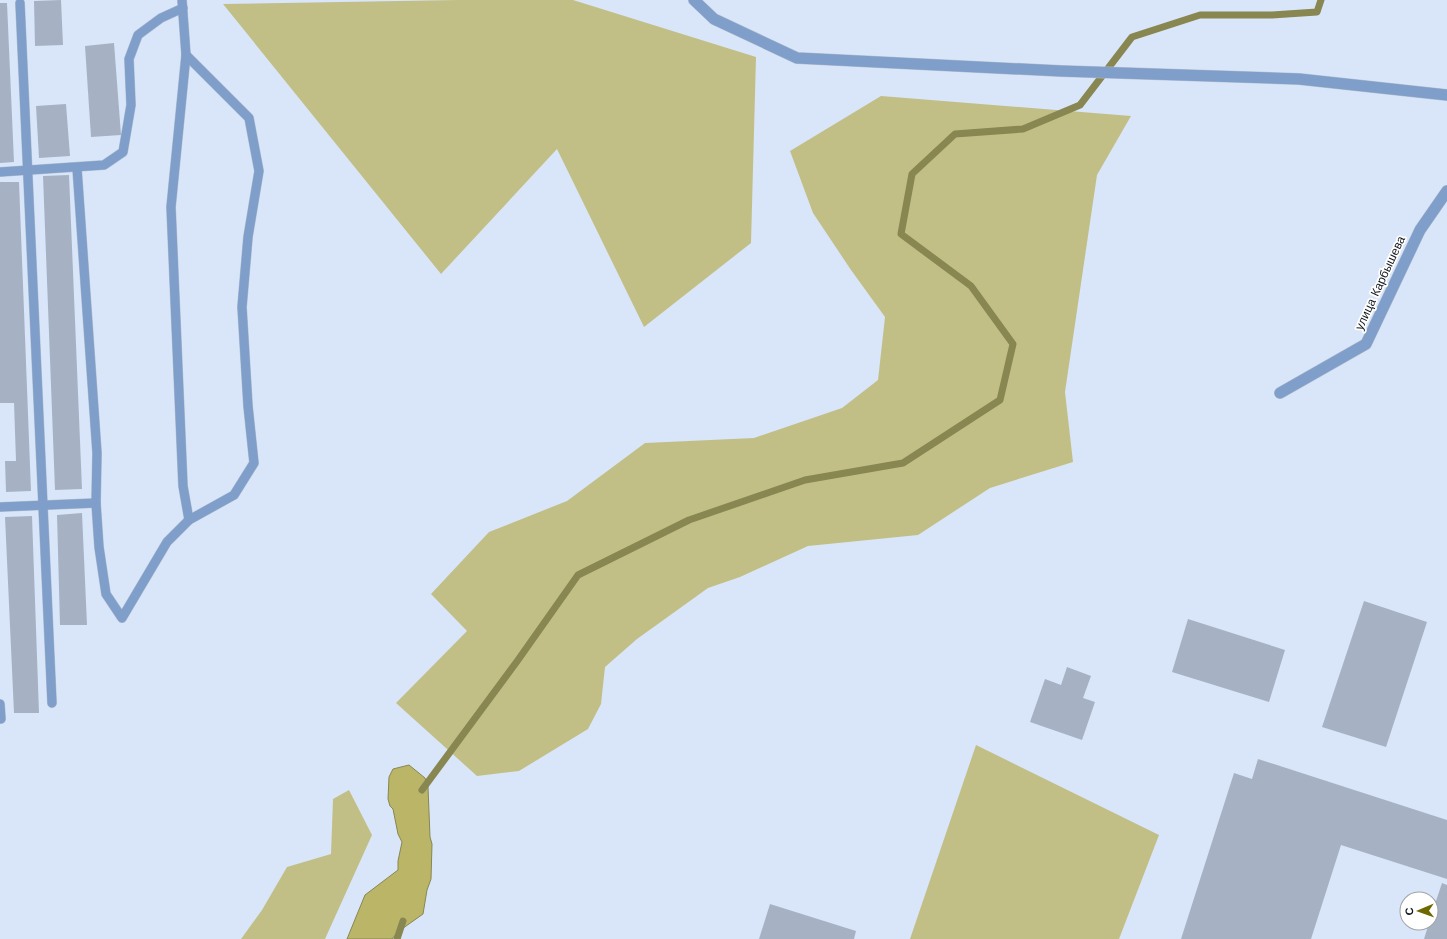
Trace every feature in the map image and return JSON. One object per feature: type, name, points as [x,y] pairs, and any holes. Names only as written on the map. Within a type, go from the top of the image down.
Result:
[{"type":"street","points":[[694,0],[714,19],[796,58],[1061,71],[1299,79],[1447,95]]},
{"type":"street","name":"улица Карбышева","points":[[1280,393],[1366,344],[1420,230],[1447,191]]},
{"type":"lane","points":[[20,3],[52,702]]},
{"type":"lane","points":[[0,172],[104,166],[123,152],[131,105],[128,58],[138,35],[183,4],[186,55],[170,207],[183,486],[189,520]]},
{"type":"lane","points":[[77,168],[97,453],[96,503],[99,547],[106,594],[122,618],[167,542],[189,520],[234,495],[254,463],[248,406],[242,307],[248,238],[259,171],[249,118],[186,55]]},
{"type":"lane","points":[[0,507],[96,503]]},
{"type":"lane","points":[[0,704],[1,719]]},
{"type":"shaded area","points":[[457,0],[573,0],[756,57],[751,243],[644,327],[557,149],[441,274],[223,4]]},
{"type":"shaded area","points":[[881,96],[1131,116],[1097,175],[1065,392],[1073,462],[990,488],[918,535],[808,546],[740,577],[708,588],[637,639],[605,667],[601,704],[588,729],[519,771],[477,776],[396,703],[467,631],[431,594],[489,532],[567,501],[645,443],[754,438],[842,408],[878,380],[885,317],[851,270],[813,213],[790,151]]},
{"type":"shaded area","points":[[976,745],[1159,835],[1119,939],[910,939]]},
{"type":"shaded area","points":[[409,765],[425,778],[428,787],[430,837],[432,844],[431,879],[427,890],[423,914],[399,931],[392,939],[347,939],[365,895],[398,870],[398,861],[402,842],[398,834],[393,809],[390,806],[388,799],[389,777],[393,769]]},
{"type":"shaded area","points":[[349,790],[372,835],[325,939],[241,939],[262,910],[287,867],[331,854],[333,799]]},
{"type":"building","points":[[61,0],[63,45],[35,46],[34,1]]},
{"type":"building","points":[[0,3],[7,3],[14,162],[0,163]]},
{"type":"building","points":[[114,43],[121,135],[91,137],[85,46]]},
{"type":"building","points":[[66,104],[70,156],[39,158],[36,106]]},
{"type":"building","points":[[69,175],[82,489],[55,490],[43,176]]},
{"type":"building","points":[[0,182],[19,182],[31,491],[6,492],[5,461],[16,461],[14,403],[0,403]]},
{"type":"building","points":[[82,513],[87,625],[60,625],[57,515]]},
{"type":"building","points":[[32,516],[39,713],[14,713],[5,517]]},
{"type":"building","points":[[1364,601],[1427,622],[1386,747],[1322,727]]},
{"type":"building","points":[[1188,619],[1285,650],[1269,702],[1172,672]]},
{"type":"building","points":[[1067,667],[1091,676],[1083,698],[1095,702],[1082,740],[1030,722],[1045,679],[1061,685]]},
{"type":"building","points":[[1258,759],[1447,820],[1447,879],[1341,845],[1311,939],[1181,939],[1234,773],[1252,779]]},
{"type":"building","points":[[1442,883],[1447,885],[1447,939],[1424,939],[1426,931],[1439,931],[1439,892]]},
{"type":"building","points":[[770,904],[856,931],[854,939],[759,939]]},
{"type":"waterway","points":[[422,790],[518,660],[578,575],[689,520],[805,480],[903,463],[1000,400],[1013,344],[971,286],[901,234],[912,174],[955,134],[1023,129],[1080,105],[1132,37],[1200,15],[1272,15],[1317,12],[1321,0]]},
{"type":"waterway","points":[[397,939],[403,921]]}]
